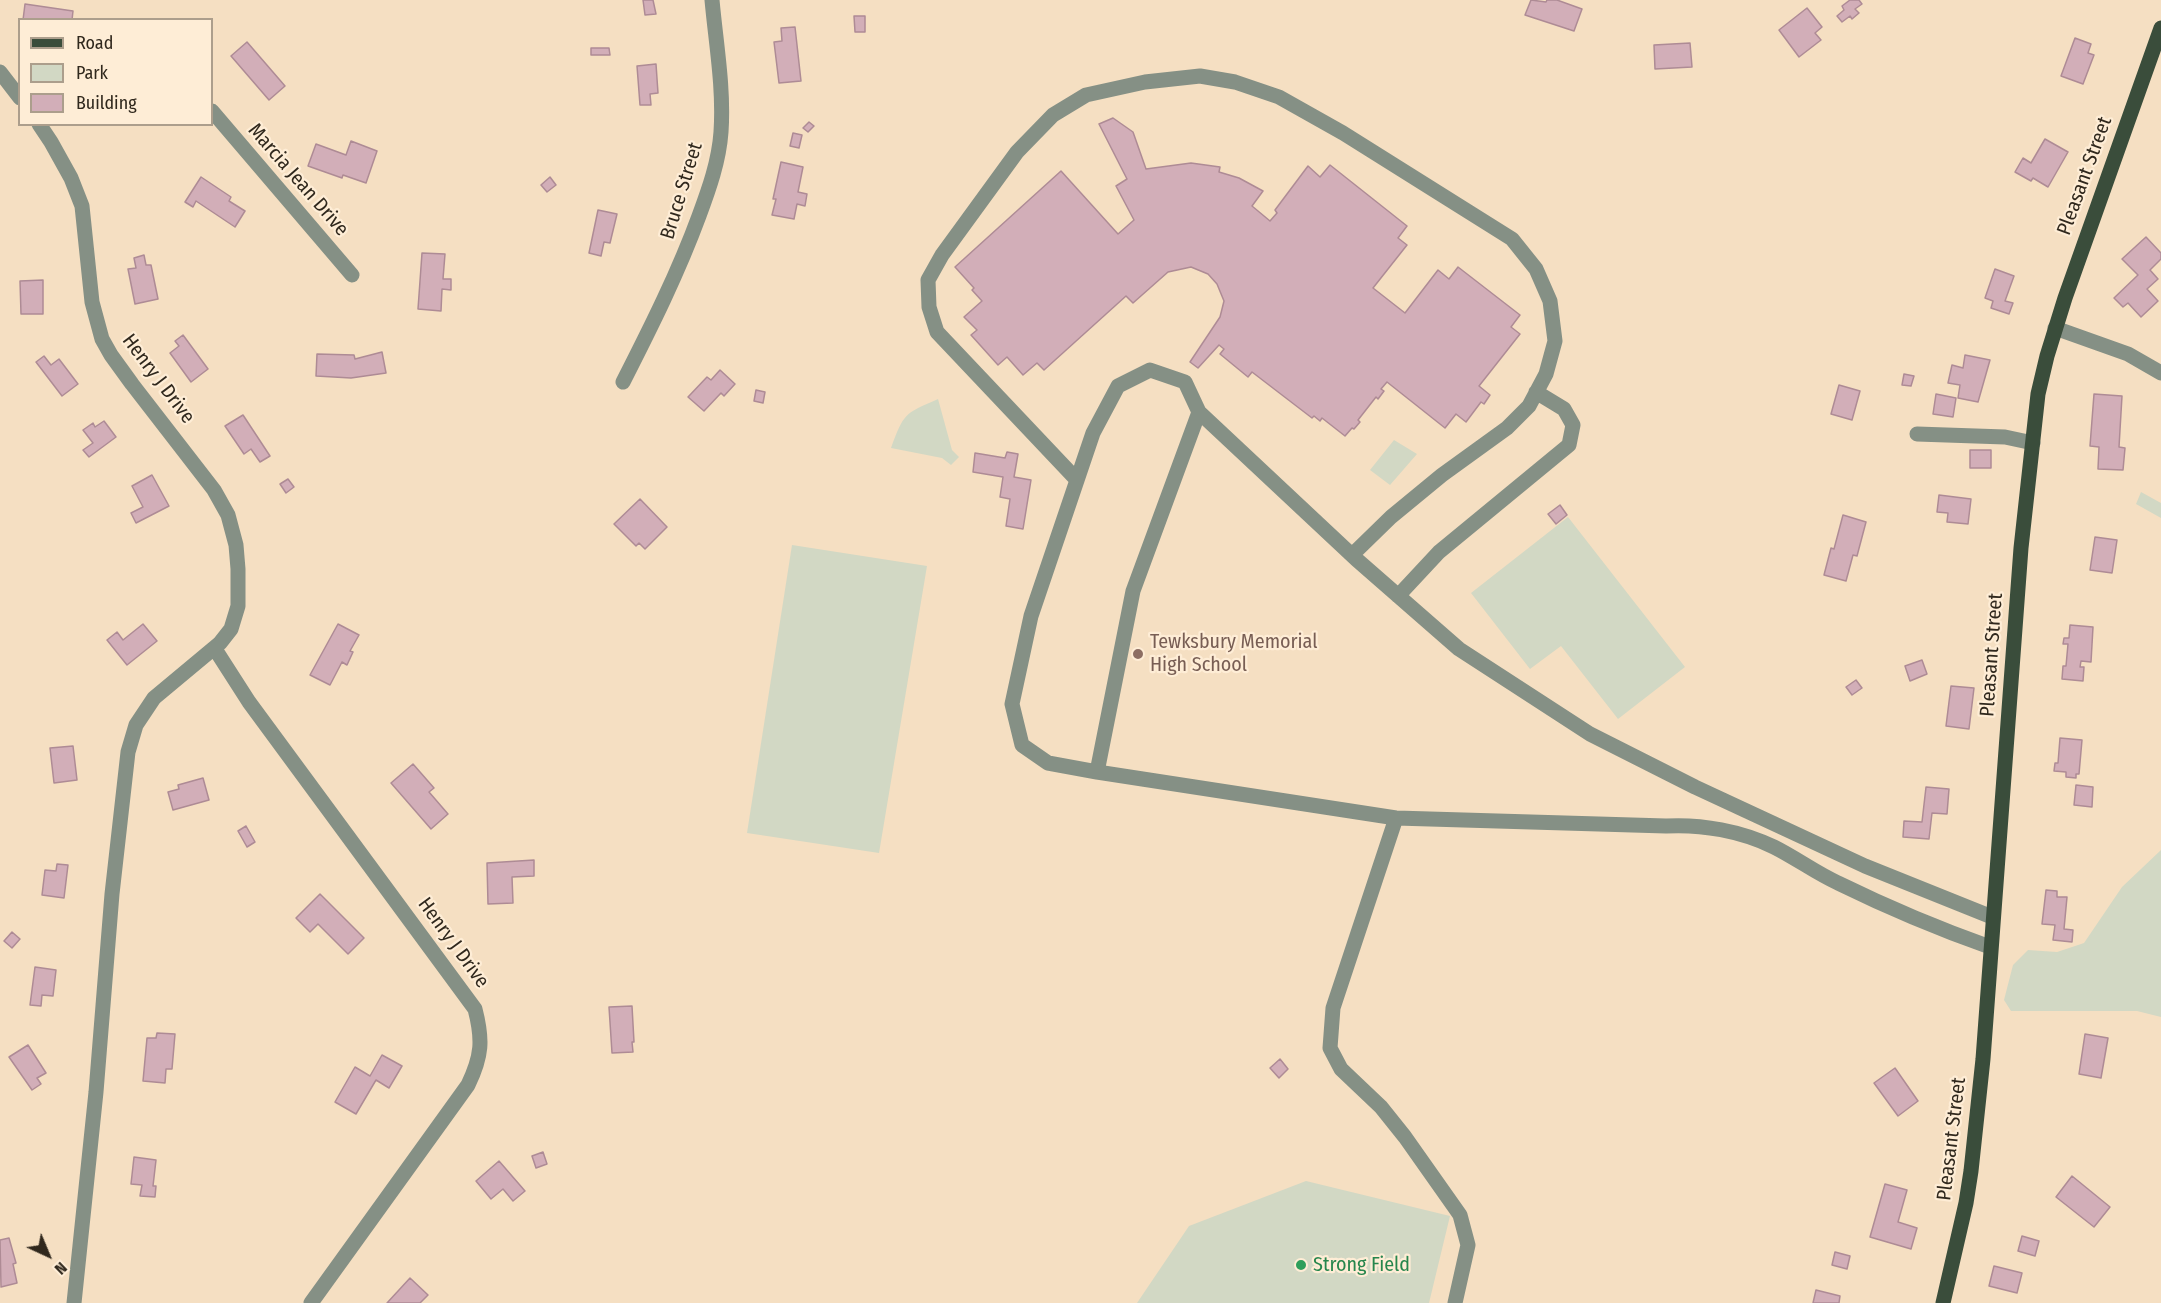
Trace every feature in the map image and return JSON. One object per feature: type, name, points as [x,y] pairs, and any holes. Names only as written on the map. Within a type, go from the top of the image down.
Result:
[{"type":"main road","name":"Pleasant Street","points":[[1943,1303],[1966,1203],[1983,1059],[2021,548],[2038,394],[2055,328],[2087,232],[2161,28]]},
{"type":"street","name":"Bruce Street","points":[[623,381],[684,257],[719,150],[722,117],[721,90],[712,0]]},
{"type":"street","points":[[0,72],[18,95]]},
{"type":"street","points":[[1077,480],[937,332],[929,307],[928,280],[942,255],[1017,152],[1053,115],[1086,95],[1145,82],[1200,76],[1235,82],[1279,97],[1343,133],[1512,239],[1536,269],[1550,301],[1555,341],[1546,374],[1529,406],[1507,428],[1442,475],[1391,517],[1352,555]]},
{"type":"street","name":"Marcia Jean Drive","points":[[213,112],[352,275]]},
{"type":"street","name":"Henry J Drive","points":[[40,126],[71,178],[82,206],[92,303],[97,326],[106,347],[222,502],[231,524],[238,568],[238,606],[231,629],[214,649],[154,698],[136,725],[128,752],[112,894],[98,1070],[74,1303]]},
{"type":"street","points":[[2055,328],[2128,354],[2161,373]]},
{"type":"street","points":[[1990,947],[1931,925],[1835,882],[1772,846],[1722,831],[1692,825],[1396,818],[1048,763],[1022,745],[1012,704],[1031,616],[1093,433],[1118,386],[1150,370],[1185,382],[1199,411],[1398,596],[1459,649],[1590,734],[1695,787],[1865,866],[1992,917]]},
{"type":"street","points":[[1398,596],[1439,552],[1569,445],[1573,425],[1564,409],[1536,392]]},
{"type":"street","points":[[1098,772],[1133,591],[1199,411]]},
{"type":"street","points":[[1917,434],[2005,437],[2033,443]]},
{"type":"street","name":"Henry J Drive","points":[[214,649],[334,820],[448,970],[475,1009],[481,1033],[481,1052],[468,1086],[310,1303]]},
{"type":"street","points":[[1396,818],[1333,1008],[1329,1048],[1341,1069],[1381,1107],[1405,1137],[1460,1215],[1468,1245],[1455,1303]]},
{"type":"green space","points":[[938,399],[952,450],[959,457],[951,465],[942,458],[891,448],[907,416]]},
{"type":"green space","points":[[1394,440],[1417,454],[1390,485],[1370,470]]},
{"type":"green space","points":[[2141,492],[2161,503],[2161,518],[2136,504]]},
{"type":"green space","points":[[1568,517],[1685,667],[1618,719],[1561,646],[1530,669],[1471,593]]},
{"type":"green space","points":[[792,545],[927,566],[879,853],[747,833]]},
{"type":"green space","points":[[2161,850],[2161,1017],[2137,1011],[2011,1011],[2004,1000],[2013,965],[2028,950],[2057,952],[2084,943],[2122,887]]},
{"type":"green space","name":"Strong Field","points":[[1306,1181],[1450,1216],[1429,1303],[1137,1303],[1189,1226]]},
{"type":"building","points":[[643,0],[653,0],[656,14],[645,15]]},
{"type":"building","points":[[1531,0],[1546,2],[1557,0],[1582,9],[1574,31],[1525,15]]},
{"type":"building","points":[[1850,0],[1859,0],[1862,4],[1855,9],[1859,13],[1852,19],[1850,16],[1842,22],[1837,16],[1844,10],[1842,6]]},
{"type":"building","points":[[25,4],[73,11],[72,18],[23,18]]},
{"type":"building","points":[[1807,8],[1822,27],[1815,33],[1821,40],[1799,57],[1779,30]]},
{"type":"building","points":[[854,16],[865,16],[865,32],[855,32]]},
{"type":"building","points":[[795,27],[801,81],[779,83],[774,42],[782,41],[781,28]]},
{"type":"building","points":[[2075,38],[2091,44],[2088,53],[2094,55],[2083,84],[2061,76]]},
{"type":"building","points":[[247,42],[285,86],[269,100],[231,56]]},
{"type":"building","points":[[1690,43],[1692,67],[1655,69],[1654,45]]},
{"type":"building","points":[[591,48],[609,48],[610,55],[591,55]]},
{"type":"building","points":[[656,64],[658,93],[650,94],[651,105],[640,105],[637,66]]},
{"type":"building","points":[[1113,118],[1133,132],[1146,169],[1191,163],[1220,167],[1219,172],[1239,178],[1263,191],[1252,206],[1270,221],[1277,213],[1275,210],[1308,166],[1320,177],[1330,165],[1407,226],[1398,238],[1407,245],[1373,288],[1405,313],[1438,270],[1449,279],[1458,267],[1520,315],[1511,327],[1520,334],[1479,386],[1490,395],[1484,404],[1481,402],[1466,422],[1456,414],[1445,428],[1387,382],[1381,389],[1384,391],[1378,399],[1376,397],[1358,420],[1360,422],[1345,436],[1322,418],[1320,421],[1314,416],[1312,418],[1252,372],[1248,377],[1220,354],[1224,349],[1219,345],[1198,368],[1190,362],[1220,317],[1224,301],[1217,284],[1208,274],[1191,267],[1168,272],[1133,303],[1126,296],[1044,370],[1037,363],[1023,375],[1007,357],[998,365],[971,335],[977,330],[964,317],[982,301],[972,290],[974,288],[955,267],[1061,171],[1118,234],[1134,220],[1116,186],[1127,179],[1099,124]]},
{"type":"building","points":[[809,122],[814,126],[808,132],[803,128]]},
{"type":"building","points":[[793,133],[802,135],[799,148],[790,146]]},
{"type":"building","points":[[2045,139],[2068,152],[2048,187],[2033,178],[2031,181],[2015,172],[2023,158],[2031,163]]},
{"type":"building","points":[[351,141],[377,151],[366,183],[343,175],[342,178],[308,166],[316,144],[346,155]]},
{"type":"building","points":[[781,162],[803,167],[798,192],[807,194],[805,206],[797,204],[794,219],[772,215]]},
{"type":"building","points":[[201,177],[231,197],[229,201],[245,211],[235,227],[196,201],[193,207],[185,202]]},
{"type":"building","points":[[550,177],[556,185],[547,192],[541,185]]},
{"type":"building","points":[[598,210],[617,214],[610,243],[604,242],[601,256],[589,253]]},
{"type":"building","points":[[2146,237],[2161,253],[2161,259],[2150,270],[2158,279],[2147,289],[2158,301],[2141,317],[2128,303],[2123,307],[2114,298],[2138,275],[2122,259]]},
{"type":"building","points":[[422,253],[445,254],[443,279],[451,279],[451,290],[442,289],[441,311],[418,309]]},
{"type":"building","points":[[144,255],[146,265],[151,265],[158,299],[135,304],[128,269],[136,268],[134,258]]},
{"type":"building","points":[[1995,269],[2014,276],[2005,301],[2013,303],[2009,314],[1991,308],[1993,301],[1985,298]]},
{"type":"building","points":[[43,280],[43,314],[21,314],[20,281]]},
{"type":"building","points":[[183,335],[208,369],[191,382],[170,353],[179,346],[175,341]]},
{"type":"building","points":[[382,352],[386,373],[351,378],[316,376],[317,354],[354,355],[355,359]]},
{"type":"building","points":[[1965,355],[1990,360],[1978,402],[1958,398],[1960,385],[1948,383],[1952,365],[1963,368]]},
{"type":"building","points":[[44,356],[51,365],[59,359],[78,384],[62,396],[36,362]]},
{"type":"building","points":[[720,370],[735,384],[724,396],[721,393],[704,411],[688,397],[707,377],[711,380]]},
{"type":"building","points":[[1904,374],[1914,376],[1911,386],[1902,385]]},
{"type":"building","points":[[1839,385],[1860,391],[1852,420],[1831,414]]},
{"type":"building","points":[[756,390],[765,392],[763,403],[754,401]]},
{"type":"building","points":[[1936,394],[1956,398],[1953,417],[1933,414]]},
{"type":"building","points":[[2094,394],[2122,396],[2119,447],[2125,448],[2123,470],[2098,469],[2099,447],[2090,446]]},
{"type":"building","points":[[243,415],[270,456],[260,462],[251,449],[244,454],[225,426]]},
{"type":"building","points":[[104,421],[116,437],[89,457],[83,450],[93,443],[83,430],[93,423],[95,427]]},
{"type":"building","points":[[1970,450],[1991,450],[1991,468],[1970,468]]},
{"type":"building","points":[[1007,452],[1018,454],[1014,477],[1031,480],[1023,529],[1006,526],[1010,499],[1000,497],[1003,477],[973,472],[975,453],[1005,458]]},
{"type":"building","points":[[152,475],[169,506],[136,523],[131,513],[143,507],[132,486]]},
{"type":"building","points":[[288,479],[294,487],[286,493],[280,484]]},
{"type":"building","points":[[1939,495],[1971,499],[1968,524],[1947,522],[1948,513],[1937,512]]},
{"type":"building","points":[[640,499],[667,527],[645,549],[639,543],[636,546],[614,524]]},
{"type":"building","points":[[1560,505],[1567,515],[1556,524],[1548,514]]},
{"type":"building","points":[[1843,515],[1866,522],[1857,556],[1853,555],[1846,581],[1824,575]]},
{"type":"building","points":[[2095,537],[2117,540],[2112,573],[2090,570]]},
{"type":"building","points":[[143,624],[157,641],[127,665],[107,640],[117,632],[123,640]]},
{"type":"building","points":[[338,624],[359,635],[350,651],[353,652],[347,665],[342,662],[330,685],[310,675]]},
{"type":"building","points":[[2070,625],[2093,627],[2091,662],[2081,661],[2080,667],[2084,667],[2083,681],[2062,679],[2068,644],[2063,644],[2064,638],[2069,638]]},
{"type":"building","points":[[1922,660],[1927,674],[1910,681],[1905,666]]},
{"type":"building","points":[[1856,680],[1862,688],[1852,695],[1846,687]]},
{"type":"building","points":[[1951,686],[1974,688],[1969,729],[1946,726]]},
{"type":"building","points":[[2060,738],[2082,740],[2079,774],[2076,774],[2076,778],[2066,777],[2066,772],[2054,771],[2055,763],[2058,763]]},
{"type":"building","points":[[73,746],[77,780],[54,783],[50,748]]},
{"type":"building","points":[[413,764],[434,788],[429,792],[448,814],[431,829],[391,783]]},
{"type":"building","points":[[203,778],[209,800],[173,810],[168,792],[179,789],[178,785]]},
{"type":"building","points":[[2076,785],[2093,787],[2092,807],[2074,805]]},
{"type":"building","points":[[1926,787],[1949,789],[1947,814],[1932,813],[1929,839],[1903,837],[1904,821],[1922,822]]},
{"type":"building","points":[[246,826],[255,842],[247,847],[238,831]]},
{"type":"building","points":[[534,860],[534,876],[512,877],[513,903],[488,904],[487,863]]},
{"type":"building","points":[[57,864],[68,865],[64,898],[42,895],[45,870],[56,871]]},
{"type":"building","points":[[2046,890],[2057,891],[2057,897],[2067,897],[2064,929],[2073,930],[2072,942],[2053,940],[2055,925],[2042,924]]},
{"type":"building","points":[[320,894],[364,938],[348,954],[318,924],[310,932],[296,918]]},
{"type":"building","points":[[12,932],[20,939],[12,948],[4,941]]},
{"type":"building","points":[[35,967],[56,970],[53,996],[42,995],[41,1006],[30,1005]]},
{"type":"building","points":[[632,1006],[633,1052],[612,1053],[609,1007]]},
{"type":"building","points":[[157,1033],[175,1034],[172,1069],[166,1069],[165,1083],[143,1081],[147,1038],[156,1038]]},
{"type":"building","points":[[2085,1034],[2108,1038],[2101,1078],[2079,1074]]},
{"type":"building","points":[[28,1045],[46,1073],[37,1078],[41,1084],[32,1090],[9,1057]]},
{"type":"building","points":[[382,1055],[402,1066],[389,1088],[376,1080],[356,1114],[335,1102],[355,1067],[370,1076]]},
{"type":"building","points":[[1280,1059],[1288,1069],[1279,1078],[1270,1068]]},
{"type":"building","points":[[1895,1068],[1918,1101],[1898,1116],[1874,1083]]},
{"type":"building","points":[[543,1152],[547,1164],[536,1168],[532,1156]]},
{"type":"building","points":[[134,1157],[156,1160],[153,1186],[156,1186],[155,1197],[140,1196],[142,1185],[131,1184]]},
{"type":"building","points":[[499,1161],[525,1191],[513,1201],[503,1189],[491,1199],[476,1181]]},
{"type":"building","points":[[2072,1176],[2110,1207],[2094,1227],[2056,1197]]},
{"type":"building","points":[[1885,1184],[1907,1190],[1898,1222],[1917,1228],[1911,1249],[1870,1237]]},
{"type":"building","points":[[2022,1236],[2039,1241],[2035,1256],[2018,1251]]},
{"type":"building","points":[[9,1238],[16,1263],[13,1264],[17,1283],[1,1287],[0,1240]]},
{"type":"building","points":[[1835,1252],[1850,1256],[1847,1269],[1832,1265]]},
{"type":"building","points":[[1994,1266],[2022,1273],[2017,1293],[1989,1286]]},
{"type":"building","points":[[410,1278],[428,1295],[420,1303],[387,1303]]},
{"type":"building","points":[[1816,1290],[1840,1296],[1839,1303],[1813,1303]]},
{"type":"place","name":"Tewksbury Memorial High School","points":[[1138,654]]},
{"type":"place","name":"Strong Field","points":[[1301,1265]]}]
